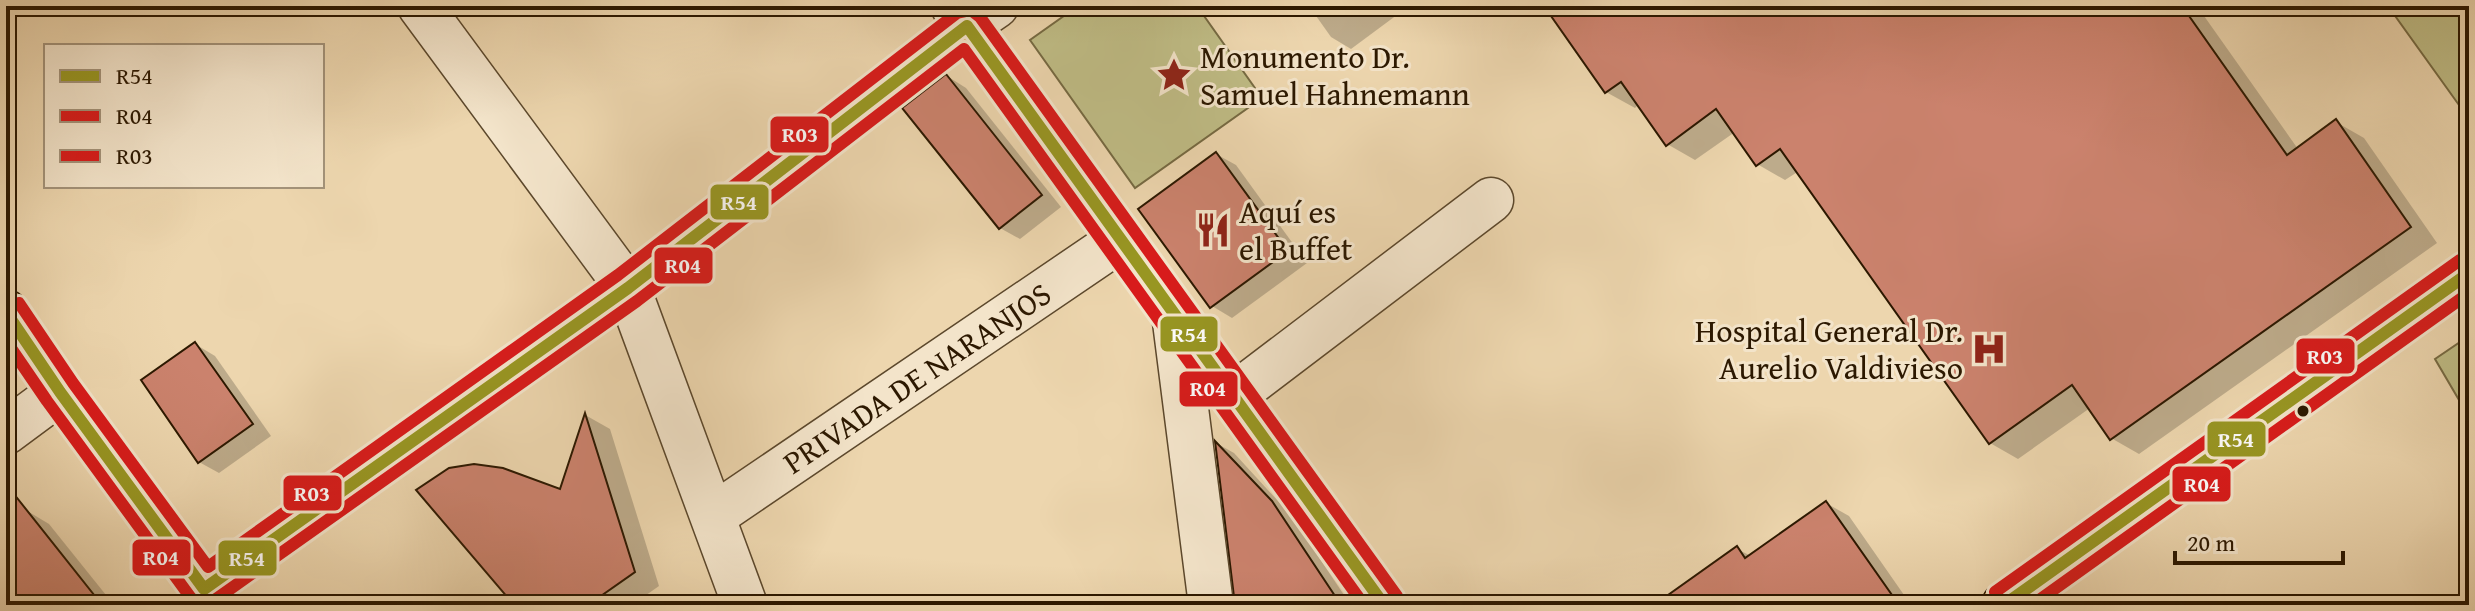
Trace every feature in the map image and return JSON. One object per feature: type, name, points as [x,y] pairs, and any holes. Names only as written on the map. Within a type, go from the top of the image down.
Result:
[{"type":"main road","points":[[6,312],[60,392],[211,597],[628,288],[972,13],[1121,239],[1384,605]]},
{"type":"main road","points":[[2004,605],[2469,273]]},
{"type":"street","points":[[420,6],[628,288],[745,605]]},
{"type":"street","points":[[1233,396],[1491,200]]},
{"type":"street","name":"PRIVADA DE NARANJOS","points":[[713,516],[1121,239]]},
{"type":"street","points":[[1174,314],[1211,605]]},
{"type":"street","points":[[6,432],[60,392]]},
{"type":"shaded area","points":[[1078,6],[1197,6],[1262,98],[1135,188],[1030,40]]},
{"type":"shaded area","points":[[2388,6],[2469,6],[2469,119]]},
{"type":"shaded area","points":[[2469,336],[2469,417],[2435,359]]},
{"type":"building","name":"Hospital General Dr. Aurelio Valdivieso","points":[[1544,6],[2182,6],[2287,155],[2336,119],[2411,227],[2110,440],[2072,385],[1989,444],[1780,149],[1756,166],[1716,109],[1666,146],[1621,82],[1605,93]]},
{"type":"building","points":[[946,74],[1042,195],[999,229],[902,108]]},
{"type":"building","name":"Aquí es el Buffet","points":[[1216,152],[1288,251],[1210,308],[1138,209]]},
{"type":"building","points":[[195,342],[253,424],[198,463],[141,380]]},
{"type":"building","points":[[585,413],[635,572],[588,605],[514,605],[416,490],[449,468],[474,464],[503,468],[560,489]]},
{"type":"building","points":[[1215,441],[1272,501],[1341,605],[1235,605]]},
{"type":"building","points":[[6,484],[102,605],[6,605]]},
{"type":"building","points":[[1826,501],[1899,605],[1654,605],[1737,546],[1745,558]]},
{"type":"transit line","name":"R03","points":[[19,303],[73,383],[208,567],[618,275],[957,13],[971,10],[980,17],[1397,596]]},
{"type":"transit line","name":"R54","points":[[6,312],[60,392],[204,589],[628,288],[967,26],[1384,605]]},
{"type":"transit line","name":"R04","points":[[6,341],[191,598],[200,604],[209,604],[637,301],[964,49],[1364,605]]},
{"type":"transit line","name":"R03","points":[[1995,592],[2460,260]]},
{"type":"transit line","name":"R54","points":[[2004,605],[2469,273]]},
{"type":"transit line","name":"R04","points":[[2032,605],[2469,293]]},
{"type":"place","name":"Monumento Dr. Samuel Hahnemann","points":[[1174,75]]},
{"type":"place","name":"Aquí es el Buffet","points":[[1213,230]]},
{"type":"place","name":"Hospital General Dr. Aurelio Valdivieso","points":[[1989,349]]}]
